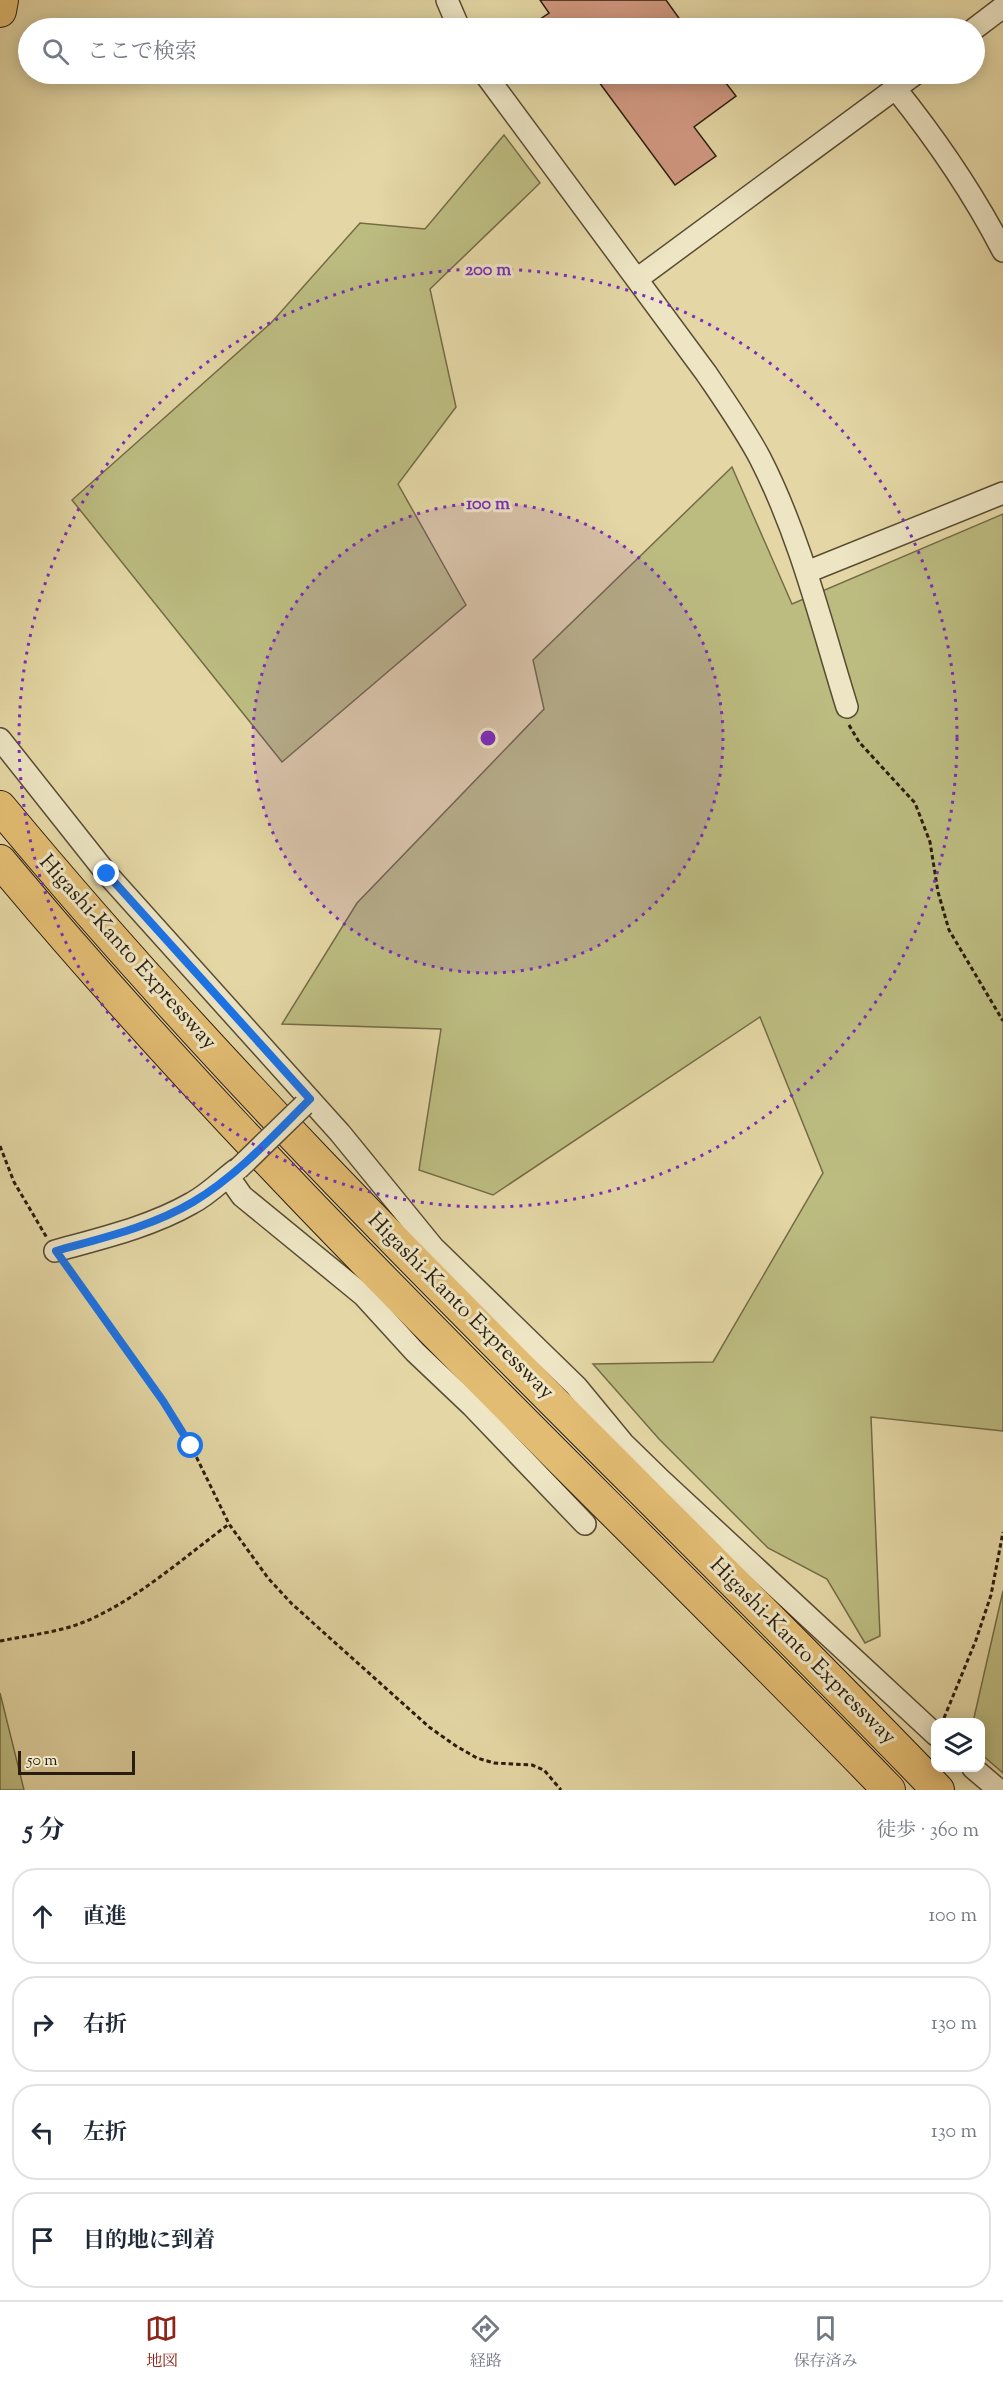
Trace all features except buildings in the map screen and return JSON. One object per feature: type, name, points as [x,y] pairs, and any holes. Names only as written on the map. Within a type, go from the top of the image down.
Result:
[{"type":"highway","points":[[0,11],[2,0]]},
{"type":"highway","name":"Higashi-Kanto Expressway","points":[[0,807],[152,982],[374,1220],[938,1790]]},
{"type":"highway","name":"Higashi-Kanto Expressway","points":[[0,861],[123,1004],[347,1244],[889,1790]]},
{"type":"street","points":[[447,0],[455,18]]},
{"type":"street","points":[[985,21],[1003,7]]},
{"type":"street","points":[[492,84],[729,406],[760,459],[807,572],[847,707]]},
{"type":"street","points":[[637,279],[901,84]]},
{"type":"street","points":[[895,88],[925,126],[963,182],[1003,251]]},
{"type":"street","points":[[807,572],[1003,492]]},
{"type":"street","points":[[0,738],[107,874],[433,1247],[576,1386],[623,1443],[931,1730]]},
{"type":"street","points":[[56,1251],[134,1229],[198,1199],[233,1172],[307,1102]]},
{"type":"street","points":[[233,1172],[242,1196],[363,1294],[415,1352],[472,1406],[585,1524]]},
{"type":"street","points":[[979,1772],[999,1790]]},
{"type":"path","points":[[847,707],[848,725],[859,742],[915,803],[930,842],[938,892],[949,930],[1003,1021]]},
{"type":"path","points":[[0,1146],[14,1182],[56,1251],[163,1401],[191,1446],[229,1524],[268,1578],[292,1604],[429,1727],[477,1758],[494,1763],[532,1765],[544,1770],[561,1790]]},
{"type":"path","points":[[0,1641],[75,1625],[122,1603],[229,1524]]},
{"type":"path","points":[[944,1718],[976,1640],[991,1595],[1003,1532]]},
{"type":"green space","points":[[504,135],[540,183],[430,289],[456,407],[398,484],[466,605],[282,762],[72,500],[271,323],[360,223],[425,229]]},
{"type":"green space","points":[[732,467],[792,604],[1003,514],[1003,1431],[871,1417],[880,1636],[865,1643],[827,1579],[768,1548],[659,1439],[593,1364],[713,1362],[823,1173],[760,1017],[493,1195],[419,1170],[441,1029],[282,1024],[357,903],[544,709],[533,660]]},
{"type":"green space","points":[[1003,1591],[1003,1773],[985,1757],[985,1718],[974,1718]]},
{"type":"green space","points":[[0,1693],[24,1790],[0,1790]]},
{"type":"route","points":[[107,874],[310,1099],[238,1169],[192,1203],[134,1229],[56,1251],[163,1401],[191,1446]]}]
